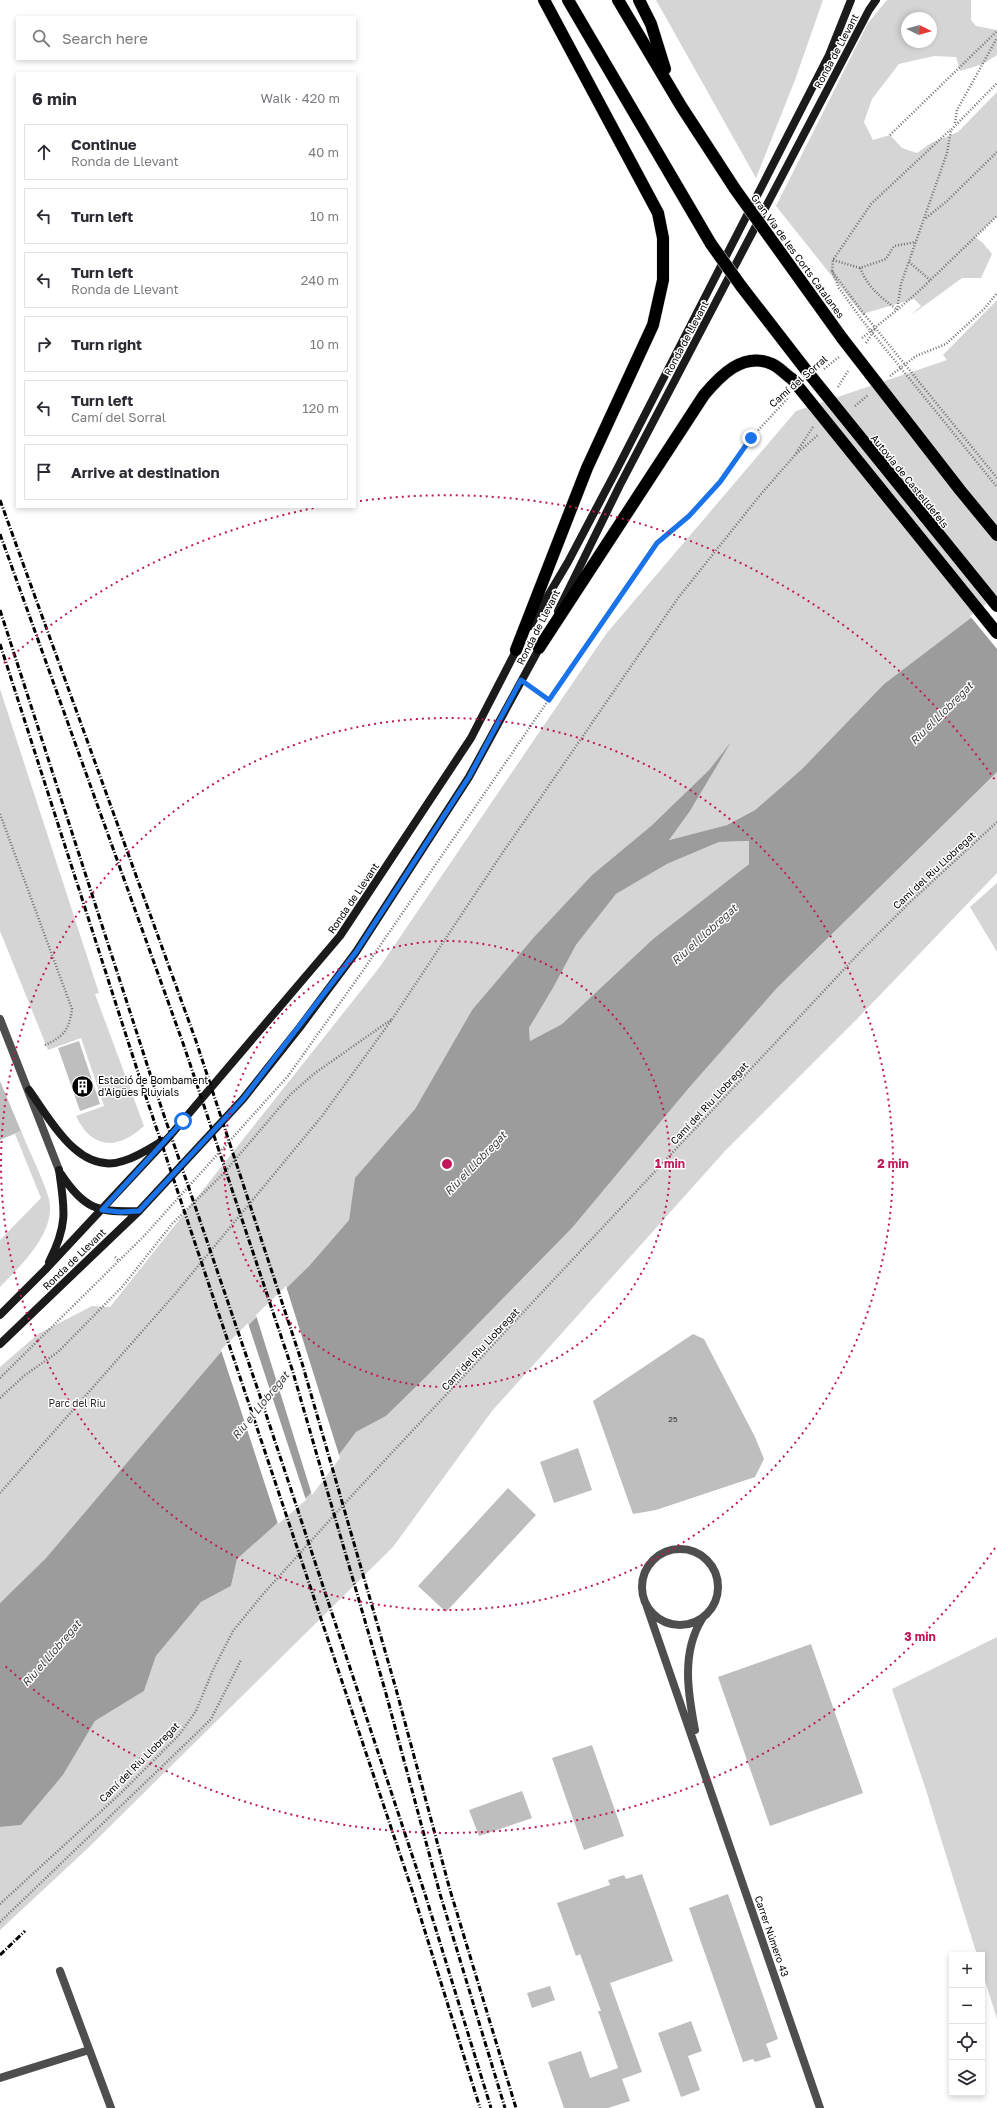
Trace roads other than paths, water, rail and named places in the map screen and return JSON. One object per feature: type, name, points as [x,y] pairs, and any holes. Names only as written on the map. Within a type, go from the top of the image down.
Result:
[{"type":"highway","points":[[516,650],[587,468],[653,325],[663,280],[663,238],[658,213],[544,0]]},
{"type":"highway","name":"Autovia de Castelldefels","points":[[568,0],[711,244],[741,286],[806,370],[997,606]]},
{"type":"highway","points":[[618,0],[672,90]]},
{"type":"highway","points":[[639,0],[651,24],[672,90]]},
{"type":"highway","name":"Gran Via de les Corts Catalanes","points":[[672,90],[735,189],[842,338],[960,490],[997,535]]},
{"type":"highway","points":[[539,648],[704,396],[720,376],[736,365],[748,361],[771,364],[792,379],[997,633]]},
{"type":"main road","name":"Ronda de Llevant","points":[[0,1315],[46,1270],[169,1137],[340,936],[470,738],[516,650],[568,562],[616,471],[829,55],[851,0]]},
{"type":"main road","name":"Ronda de Llevant","points":[[0,1344],[139,1211],[243,1099],[356,952],[469,777],[539,648],[624,478],[868,10],[876,0]]},
{"type":"main road","points":[[29,1090],[67,1141],[76,1150],[92,1160],[103,1163],[123,1162],[169,1137]]},
{"type":"main road","points":[[59,1170],[77,1196],[85,1203],[102,1210],[120,1212],[139,1211]]},
{"type":"main road","points":[[46,1270],[58,1243],[63,1227],[65,1210],[59,1170]]},
{"type":"street","points":[[0,1020],[29,1090],[59,1170]]},
{"type":"street","points":[[684,1550],[696,1553],[707,1561],[716,1576],[717,1595],[712,1607],[704,1617],[692,1623],[673,1625],[656,1617],[647,1607],[642,1589],[644,1576],[650,1564],[665,1553],[684,1550]]},
{"type":"street","name":"Carrer Número 43","points":[[647,1607],[820,2108]]},
{"type":"street","name":"Carrer Número 43","points":[[704,1617],[693,1639],[688,1675],[690,1703],[704,1770]]},
{"type":"street","points":[[60,1971],[111,2108]]},
{"type":"street","points":[[0,2078],[90,2050]]},
{"type":"water","name":"Riu el Llobregat","points":[[997,598],[997,772],[777,988],[688,1089],[572,1228],[386,1416],[356,1432],[309,1495],[237,1559],[231,1586],[201,1602],[156,1656],[144,1691],[95,1721],[63,1775],[21,1825],[0,1827],[0,1603],[46,1558],[220,1353],[309,1266],[349,1220],[355,1178],[415,1109],[472,1010],[534,937],[592,875],[651,826],[709,770],[731,742],[690,811],[669,840],[727,825],[755,810],[802,769],[884,684]],"holes":[[[749,841],[749,864],[653,939],[562,1024],[530,1041],[529,1028],[576,945],[616,894],[667,864],[719,842]]]},
{"type":"railway","points":[[0,500],[196,1041],[302,1363],[396,1689],[450,1890],[516,2108]]},
{"type":"railway","points":[[0,534],[184,1046],[292,1369],[385,1690],[440,1894],[505,2108]]},
{"type":"railway","points":[[0,610],[154,1086],[260,1396],[425,1894],[491,2108]]},
{"type":"railway","points":[[0,644],[144,1091],[414,1896],[480,2108]]},
{"type":"railway","points":[[0,1955],[25,1931]]},
{"type":"place","name":"Estació de Bombament d'Aigües Pluvials","points":[[82,1086]]},
{"type":"park label","name":"Parc del Riu","points":[[77,1403]]}]
